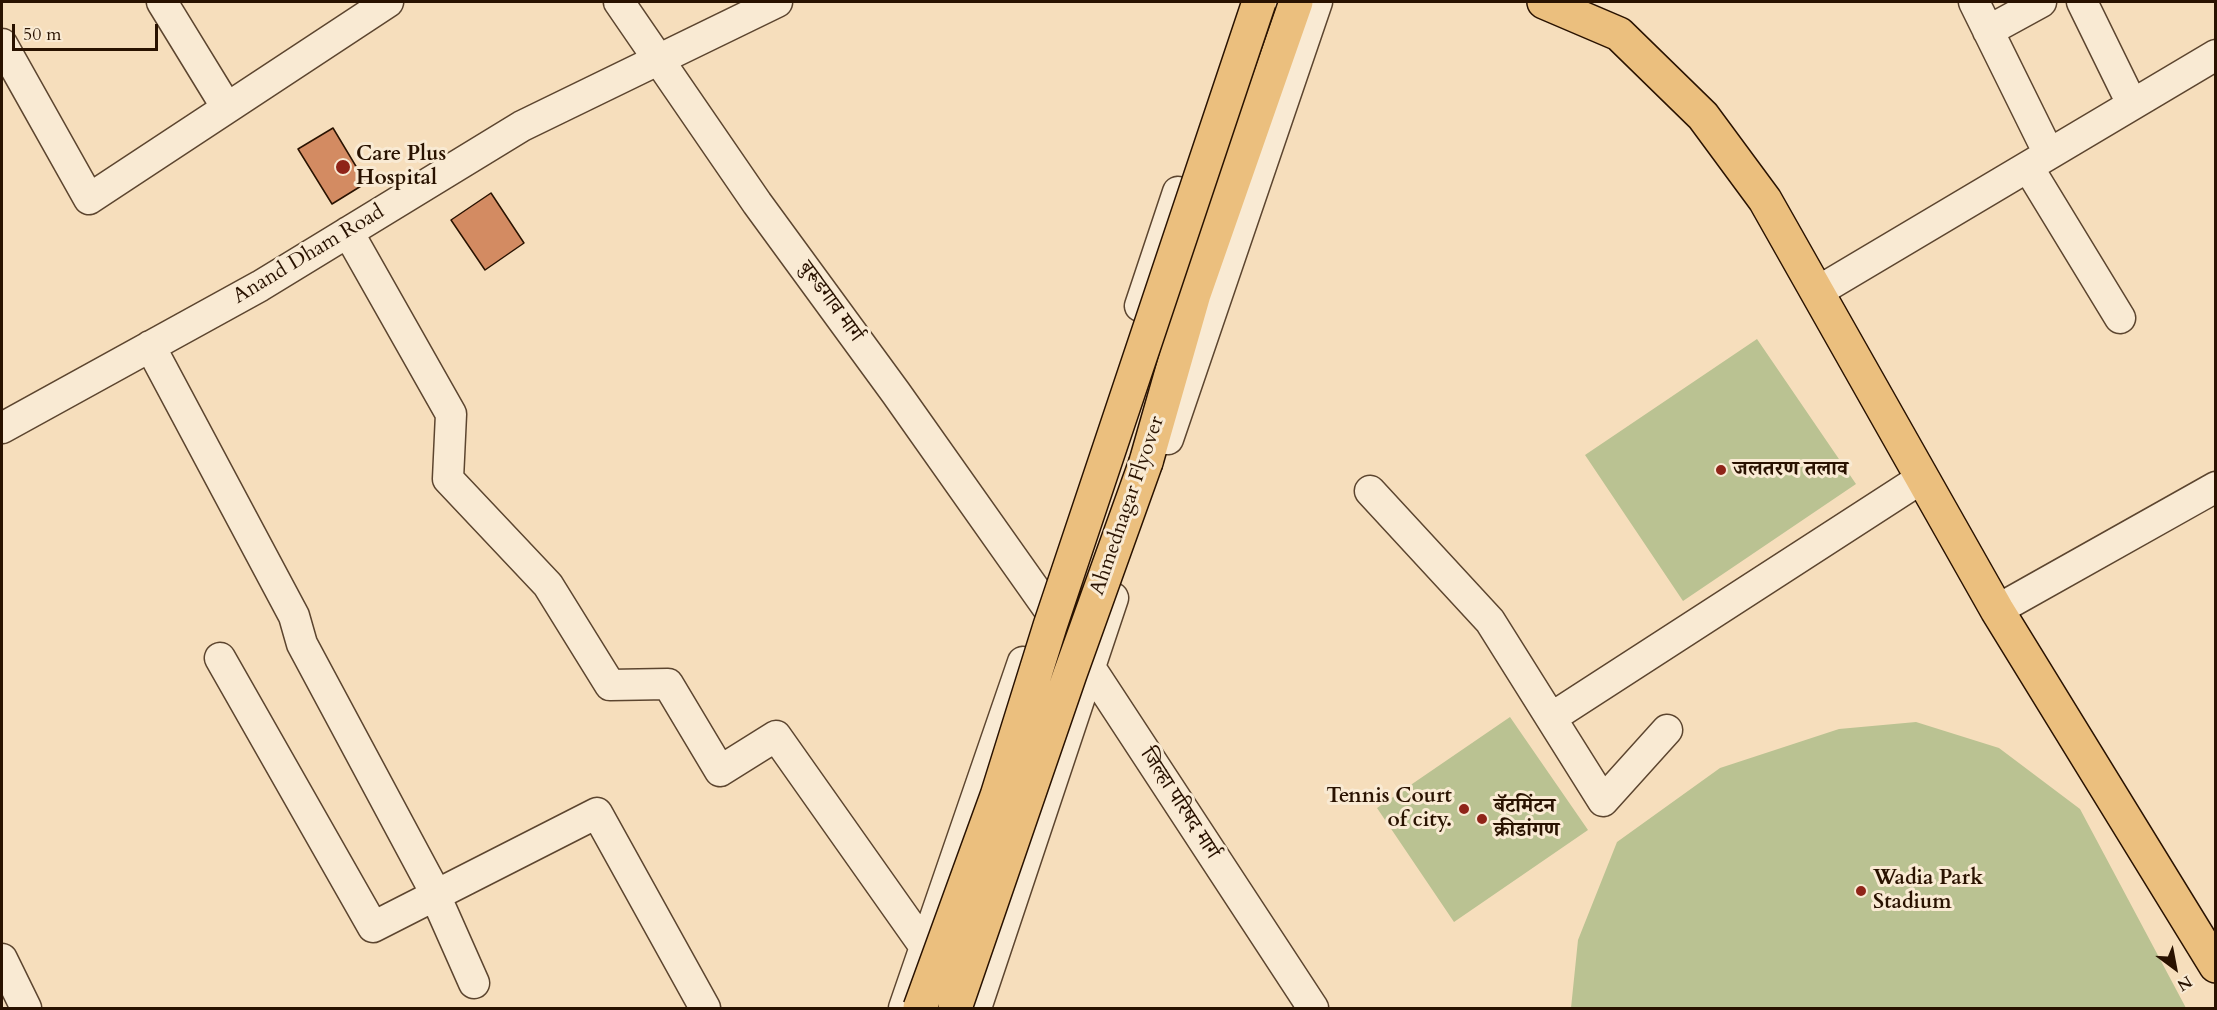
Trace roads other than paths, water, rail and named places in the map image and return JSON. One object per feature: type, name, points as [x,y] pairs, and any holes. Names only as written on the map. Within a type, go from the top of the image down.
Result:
[{"type":"highway","name":"Ahmednagar Flyover","points":[[921,1008],[997,796],[1050,626],[1259,2]]},
{"type":"highway","name":"Ahmednagar Flyover","points":[[955,1008],[1146,462],[1194,294],[1296,2]]},
{"type":"highway","points":[[1544,2],[1619,34],[1703,116],[1764,200],[1997,610],[2211,949]]},
{"type":"street","points":[[162,2],[226,108]]},
{"type":"street","points":[[2,44],[89,199],[387,2]]},
{"type":"street","name":"बुरूडगाव मार्ग","points":[[619,2],[757,203],[896,393],[1043,602]]},
{"type":"street","name":"Anand Dham Road","points":[[2,428],[260,286],[522,126],[777,2]]},
{"type":"street","points":[[904,1008],[1043,602],[1161,241],[1246,2]]},
{"type":"street","points":[[976,1008],[1317,2]]},
{"type":"street","points":[[1974,2],[1988,31],[2038,160],[2120,318]]},
{"type":"street","points":[[1988,31],[2042,2]]},
{"type":"street","points":[[2082,2],[2132,104]]},
{"type":"street","points":[[1817,292],[2216,55]]},
{"type":"street","points":[[348,232],[451,414],[448,479],[548,585],[610,685],[668,684],[720,771],[777,736],[925,947]]},
{"type":"street","points":[[150,346],[294,616],[302,644],[436,894],[474,983]]},
{"type":"street","points":[[1551,718],[1923,478]]},
{"type":"street","points":[[1997,610],[2216,487]]},
{"type":"street","points":[[1370,490],[1490,621],[1603,801],[1667,730]]},
{"type":"street","name":"जिल्हा परिषद मार्ग","points":[[1043,602],[1090,669],[1310,1008]]},
{"type":"street","points":[[220,658],[373,927],[597,813],[705,1008]]},
{"type":"street","points":[[2,959],[26,1008]]},
{"type":"place","name":"Care Plus Hospital","points":[[343,167]]},
{"type":"place","name":"जलतरण तलाव","points":[[1721,470]]},
{"type":"place","name":"Tennis Court of city.","points":[[1464,809]]},
{"type":"place","name":"बॅटमिंटन क्रीडांगण","points":[[1482,819]]},
{"type":"place","name":"Wadia Park Stadium","points":[[1861,891]]}]
